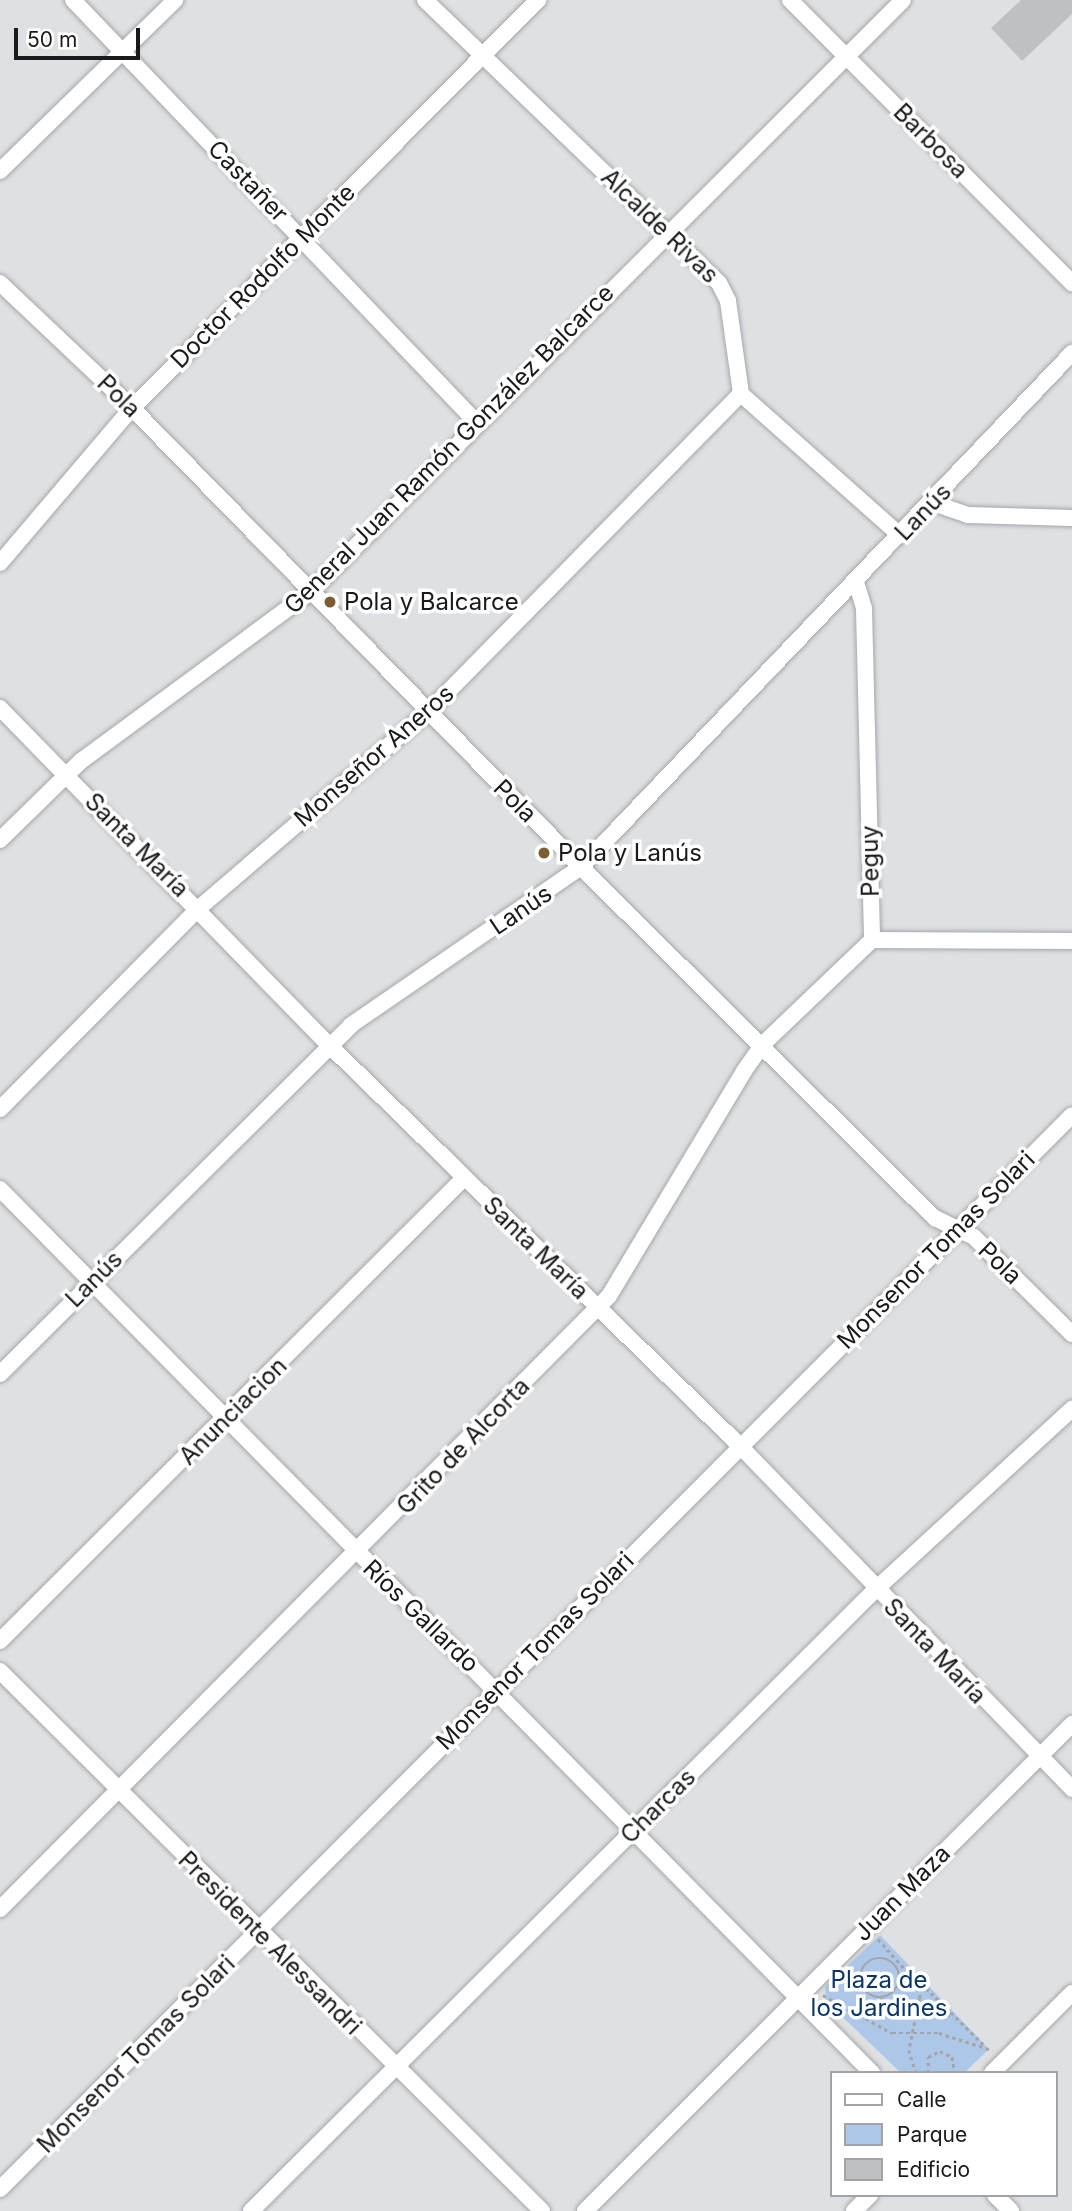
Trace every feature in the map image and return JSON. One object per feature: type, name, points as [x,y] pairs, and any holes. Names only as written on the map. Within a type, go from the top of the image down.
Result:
[{"type":"street","name":"Castañer","points":[[74,0],[478,424]]},
{"type":"street","points":[[0,171],[175,0]]},
{"type":"street","name":"Alcalde Rivas","points":[[425,0],[668,233],[724,291],[741,394]]},
{"type":"street","name":"Doctor Rodolfo Monte","points":[[0,563],[132,408],[538,0]]},
{"type":"street","name":"Barbosa","points":[[790,0],[1072,282]]},
{"type":"street","name":"General Juan Ramón González Balcarce","points":[[0,840],[66,774],[309,593],[902,0]]},
{"type":"street","name":"Pola","points":[[0,284],[132,408],[309,593],[935,1218],[974,1237],[1072,1334]]},
{"type":"street","name":"Lanús","points":[[0,1374],[329,1045],[581,867],[933,503],[1072,354]]},
{"type":"street","points":[[741,394],[900,535]]},
{"type":"street","name":"Monseñor Aneros","points":[[0,1109],[199,908],[428,712],[741,394]]},
{"type":"street","points":[[933,503],[968,515],[1072,518]]},
{"type":"street","name":"Peguy","points":[[856,582],[864,609],[872,940]]},
{"type":"street","name":"Santa María","points":[[0,708],[199,908],[329,1045],[739,1445],[876,1590],[1072,1789]]},
{"type":"street","points":[[872,940],[1072,941]]},
{"type":"street","name":"Grito de Alcorta","points":[[0,1909],[357,1554],[597,1309],[762,1045],[872,940]]},
{"type":"street","name":"Monsenor Tomas Solari","points":[[0,2189],[258,1933],[739,1445],[1072,1115]]},
{"type":"street","name":"Anunciacion","points":[[0,1641],[464,1178]]},
{"type":"street","name":"Ríos Gallardo","points":[[0,1189],[227,1417],[357,1554],[496,1689],[634,1830],[804,1991],[870,2071]]},
{"type":"street","name":"Charcas","points":[[251,2211],[876,1590],[1072,1409]]},
{"type":"street","name":"Presidente Alessandri","points":[[0,1671],[258,1933],[542,2211]]},
{"type":"street","name":"Juan Maza","points":[[585,2211],[1072,1724]]},
{"type":"street","points":[[994,2071],[1072,1993]]},
{"type":"street","points":[[854,2211],[868,2197]]},
{"type":"street","points":[[997,2197],[1011,2211]]},
{"type":"path","points":[[867,1928],[986,2047]]},
{"type":"path","points":[[877,1998],[895,1992],[900,1980],[892,1963],[880,1959],[863,1968],[860,1980],[877,1998],[897,2003],[921,1999]]},
{"type":"path","points":[[915,2071],[910,2062],[912,2034],[921,1999],[919,1981]]},
{"type":"path","points":[[804,1991],[872,2025],[912,2034],[939,2033],[1009,2056]]},
{"type":"path","points":[[920,2006],[958,2020]]},
{"type":"path","points":[[928,2071],[926,2062],[935,2052],[948,2053],[955,2066],[954,2071]]},
{"type":"green space","name":"Plaza de los Jardines","points":[[880,1935],[989,2049],[966,2071],[899,2071],[826,2001],[825,1987]]},
{"type":"building","points":[[1021,0],[1072,0],[1072,14],[1022,61],[991,28]]},
{"type":"place","name":"Pola y Balcarce","points":[[330,602]]},
{"type":"place","name":"Pola y Lanús","points":[[544,853]]}]
